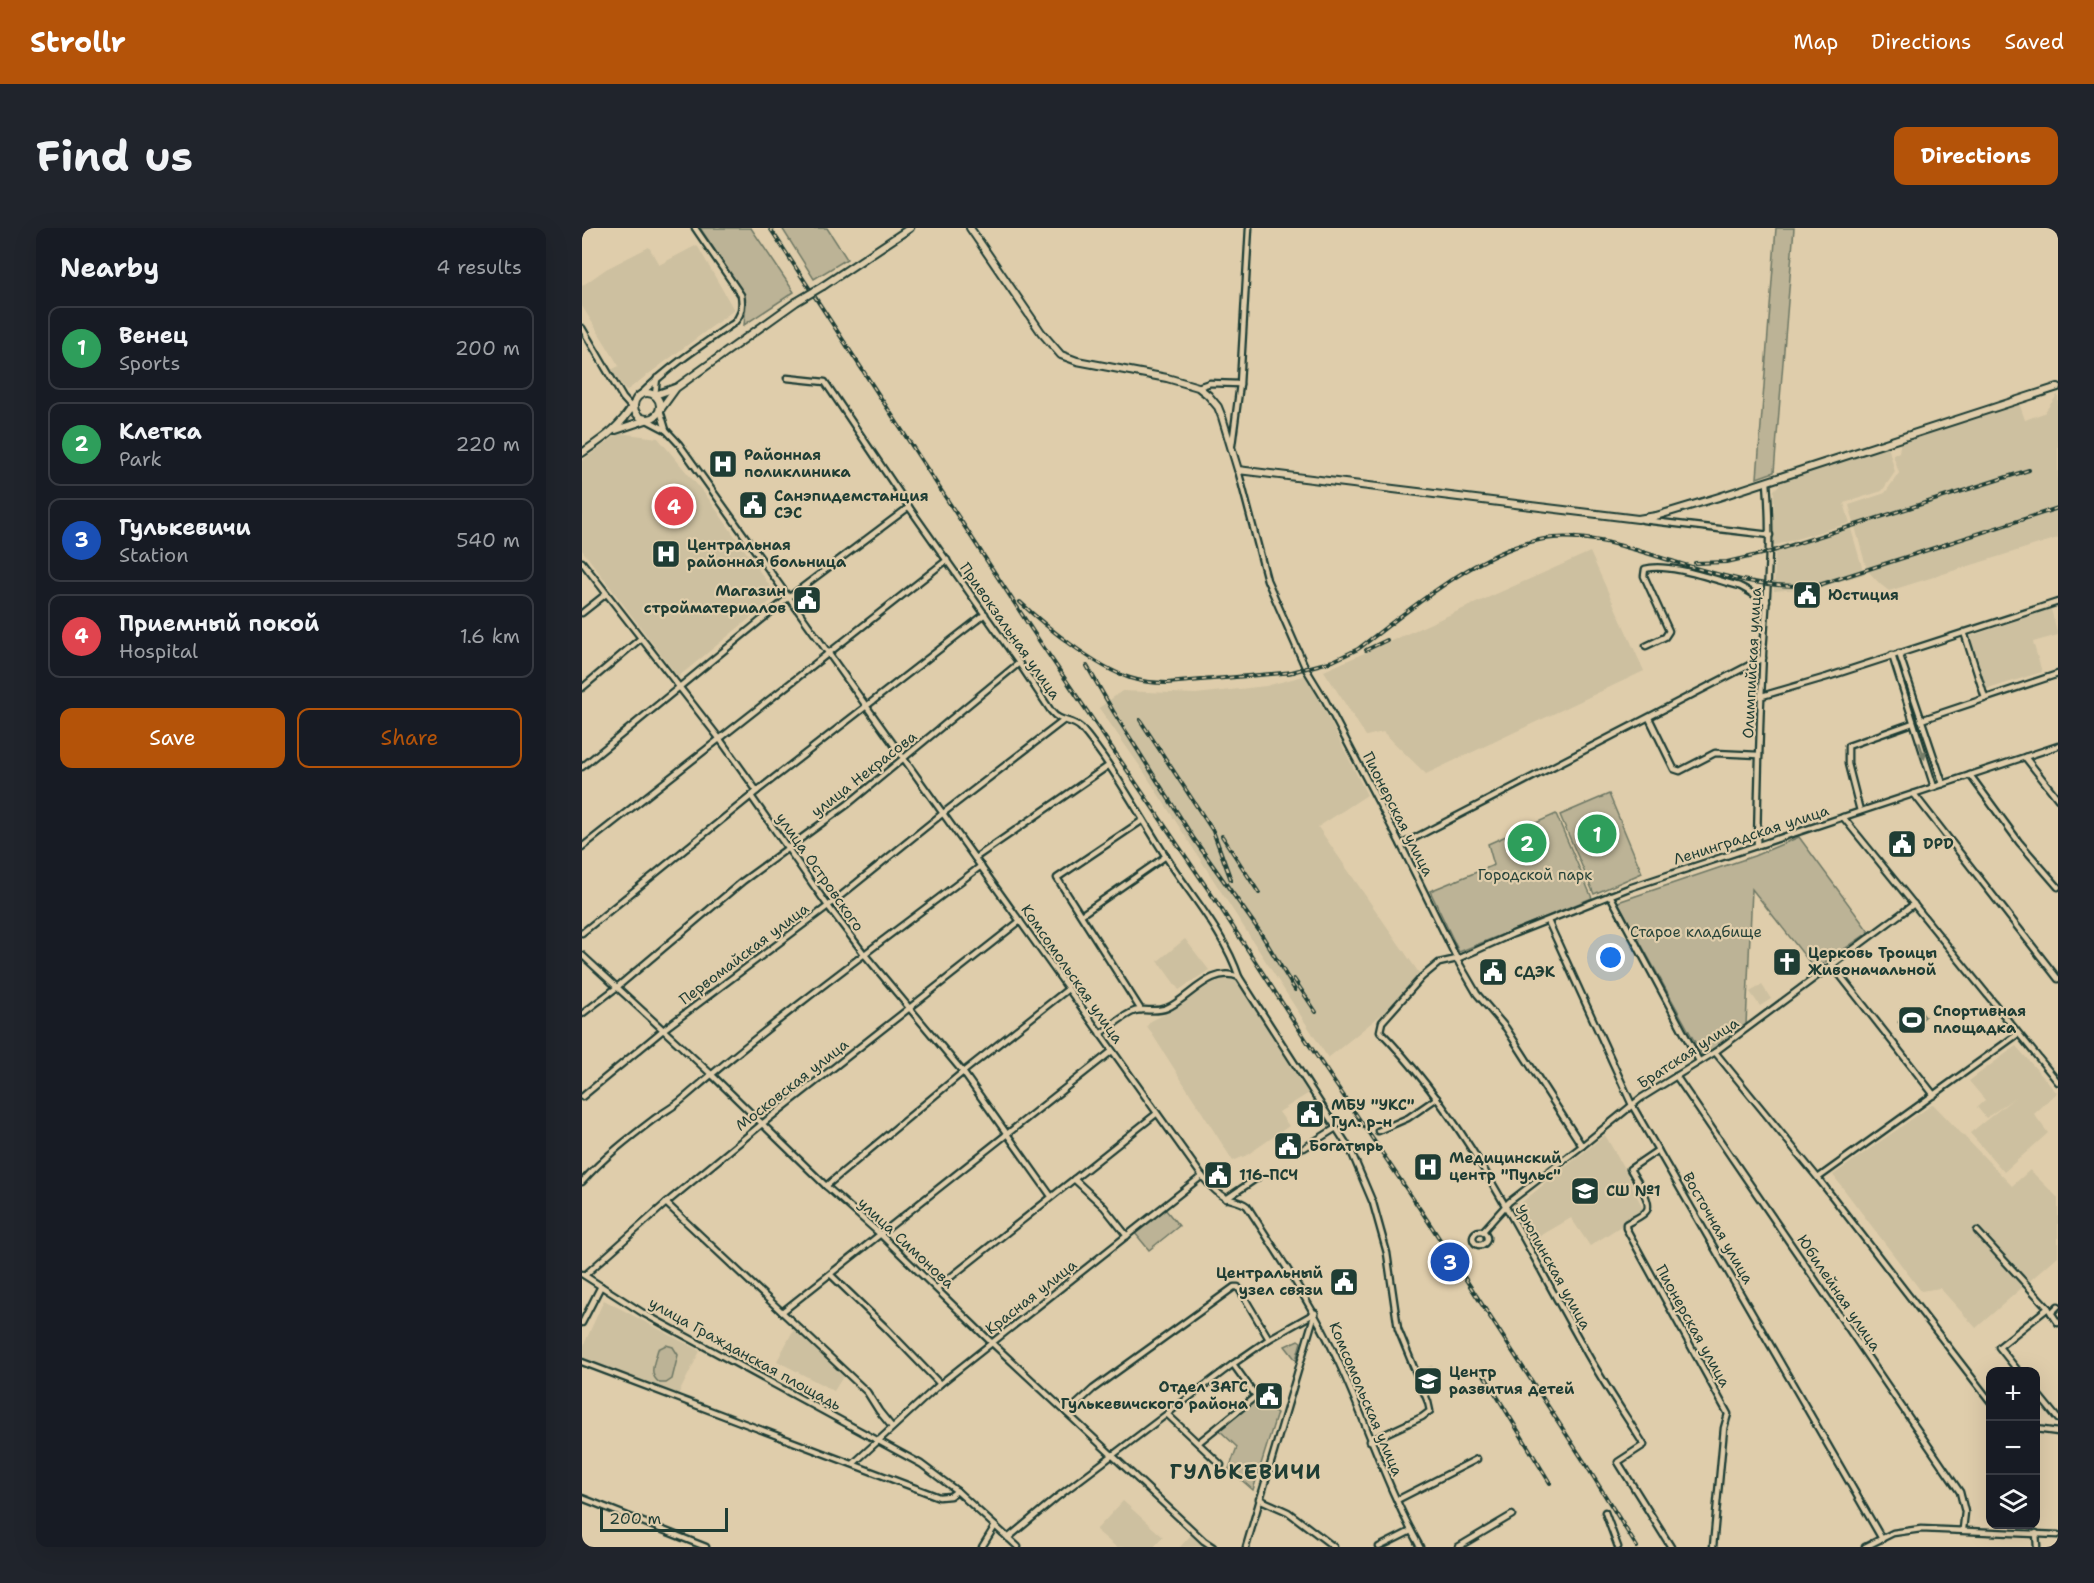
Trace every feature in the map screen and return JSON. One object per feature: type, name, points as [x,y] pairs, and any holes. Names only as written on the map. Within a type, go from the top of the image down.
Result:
[{"type":"main road","points":[[582,453],[613,432],[625,420],[635,402],[643,394],[655,395],[676,388],[796,302],[910,228]]},
{"type":"main road","points":[[970,228],[1041,332],[1061,355],[1077,361],[1167,378],[1198,387],[1208,395],[1218,407],[1238,470],[1638,519],[1656,516],[1767,482],[2058,387]]},
{"type":"main road","points":[[613,432],[656,416],[676,388]]},
{"type":"main road","points":[[655,395],[660,410]]},
{"type":"main road","points":[[635,402],[636,412],[647,420]]},
{"type":"street","points":[[582,328],[622,398],[635,402],[657,378],[734,324],[742,308],[741,295],[694,228]]},
{"type":"street","points":[[1231,448],[1240,384],[1249,228]]},
{"type":"street","points":[[655,395],[657,378]]},
{"type":"street","name":"Привокзальная улица","points":[[787,378],[825,382],[1056,718],[1074,722],[1108,766],[1219,933],[1234,960],[1239,977],[1351,1151],[1373,1203],[1390,1266],[1398,1329],[1430,1411],[1370,1441]]},
{"type":"street","points":[[1198,387],[1210,383],[1240,384]]},
{"type":"street","name":"Комсомольская улица","points":[[660,410],[666,430]]},
{"type":"street","name":"Комсомольская улица","points":[[647,420],[666,430],[679,444],[1202,1176],[1216,1192],[1227,1199],[1236,1200],[1247,1206],[1315,1313],[1341,1366],[1370,1441],[1420,1547]]},
{"type":"street","name":"Пионерская улица","points":[[1238,470],[1267,580],[1306,669],[1325,700],[1477,994],[1506,1028],[1582,1146]]},
{"type":"street","name":"Олимпийская улица","points":[[1756,846],[1770,535],[1767,482]]},
{"type":"street","points":[[582,766],[788,598],[909,507]]},
{"type":"street","points":[[1638,519],[1770,535]]},
{"type":"street","points":[[582,847],[946,560]]},
{"type":"street","points":[[582,562],[719,738],[757,791]]},
{"type":"street","points":[[1646,645],[1665,637],[1669,631],[1644,576],[1646,569],[1654,566],[1746,588],[1755,597],[1767,601]]},
{"type":"street","points":[[582,613],[606,594]]},
{"type":"street","points":[[1762,696],[2058,602]]},
{"type":"street","points":[[582,933],[757,791],[985,614]]},
{"type":"street","points":[[1964,632],[1985,698]]},
{"type":"street","points":[[582,688],[640,639]]},
{"type":"street","points":[[1899,653],[1943,784]]},
{"type":"street","points":[[1892,655],[1934,787]]},
{"type":"street","points":[[1401,845],[1763,658]]},
{"type":"street","name":"улица Некрасова","points":[[582,1014],[616,988],[699,916],[848,804],[1019,663]]},
{"type":"street","points":[[1921,720],[2058,674]]},
{"type":"street","points":[[1649,718],[1674,769],[1680,771],[1714,753],[1759,755]]},
{"type":"street","name":"Первомайская улица","points":[[582,1097],[663,1030],[828,906],[1063,721]]},
{"type":"street","points":[[1860,811],[1848,764],[1848,746],[1913,723]]},
{"type":"street","name":"Ленинградская улица","points":[[1457,959],[1610,895],[2058,746]]},
{"type":"street","points":[[2025,757],[2058,799]]},
{"type":"street","points":[[975,858],[1108,766]]},
{"type":"street","points":[[1970,775],[2019,842],[2058,887]]},
{"type":"street","points":[[1914,794],[2058,979]]},
{"type":"street","name":"улица Островского","points":[[751,796],[828,906],[865,955],[963,1072],[1051,1196]]},
{"type":"street","points":[[1843,817],[2058,1082]]},
{"type":"street","points":[[1141,1010],[1057,878],[1143,820]]},
{"type":"street","points":[[1081,915],[1166,856]]},
{"type":"street","points":[[582,1182],[605,1158],[682,1100],[818,988],[981,866]]},
{"type":"street","points":[[1610,895],[1700,1061]]},
{"type":"street","name":"Братская улица","points":[[1484,1232],[1505,1207],[1632,1105],[1715,1052],[1914,904]]},
{"type":"street","name":"Московская улица","points":[[584,1274],[762,1124],[1020,921]]},
{"type":"street","name":"Восточная улица","points":[[1548,921],[1632,1105],[1882,1539]]},
{"type":"street","name":"улица Симонова","points":[[582,955],[711,1074],[1112,1456],[1213,1547]]},
{"type":"street","name":"Урюпинская улица","points":[[1457,959],[1447,959],[1431,968],[1382,1022],[1380,1031],[1410,1063],[1437,1098],[1490,1179],[1585,1350],[1644,1445],[1617,1462],[1671,1547]]},
{"type":"street","points":[[1832,965],[1935,1095]]},
{"type":"street","points":[[1100,1034],[1136,1011],[1156,1012],[1169,1007],[1222,973],[1231,973],[1239,977]]},
{"type":"street","points":[[826,1186],[963,1072],[1068,989]]},
{"type":"street","points":[[1818,1178],[2018,1034]]},
{"type":"street","points":[[782,1312],[1112,1051]]},
{"type":"street","points":[[1715,1052],[1818,1178],[1986,1396]]},
{"type":"street","name":"Юбилейная улица","points":[[1676,1076],[1960,1492],[1965,1512],[1963,1529]]},
{"type":"street","points":[[1378,1131],[1408,1118],[1437,1098]]},
{"type":"street","points":[[937,1288],[1156,1114]]},
{"type":"street","points":[[1304,1148],[1336,1128]]},
{"type":"street","name":"Пионерская улица","points":[[1658,1150],[1630,1169],[1647,1199],[1648,1207],[1646,1212],[1626,1224],[1626,1228],[1728,1414],[1724,1428],[1713,1547]]},
{"type":"street","name":"Красная улица","points":[[854,1463],[940,1384],[1202,1176]]},
{"type":"street","points":[[1227,1199],[1257,1178]]},
{"type":"street","points":[[1074,1179],[1104,1207],[1127,1236]]},
{"type":"street","points":[[666,1203],[867,1392],[892,1427]]},
{"type":"street","points":[[1977,1231],[2049,1310],[2058,1323]]},
{"type":"street","name":"улица Гражданская площадь","points":[[584,1274],[640,1311],[921,1464],[957,1491],[1018,1547]]},
{"type":"street","points":[[831,1275],[940,1384]]},
{"type":"street","points":[[582,1323],[602,1286]]},
{"type":"street","points":[[1067,1413],[1093,1389],[1234,1287],[1238,1287],[1269,1340]]},
{"type":"street","points":[[2016,1367],[1999,1347],[2049,1310],[2058,1306]]},
{"type":"street","points":[[1008,1538],[1056,1498],[1233,1364],[1315,1313]]},
{"type":"street","points":[[1246,1547],[1315,1313]]},
{"type":"street","points":[[582,1362],[939,1497],[950,1496],[957,1491]]},
{"type":"street","points":[[1198,1443],[1256,1396],[1233,1364]]},
{"type":"street","points":[[2040,1397],[2058,1419]]},
{"type":"street","points":[[1168,1415],[1221,1465]]},
{"type":"street","points":[[2040,1430],[2058,1432]]},
{"type":"street","points":[[1397,1500],[1477,1459]]},
{"type":"street","points":[[582,1498],[706,1547]]},
{"type":"street","points":[[1259,1499],[1288,1512],[1334,1547]]},
{"type":"street","points":[[1605,1512],[1618,1547]]},
{"type":"street","points":[[1458,1547],[1512,1515]]},
{"type":"street","points":[[982,1547],[995,1526]]},
{"type":"street","points":[[1865,1547],[1875,1545],[1893,1533],[1921,1529],[1963,1529],[2058,1535]]},
{"type":"street","points":[[1379,1547],[1411,1531]]},
{"type":"street","points":[[2036,1533],[2037,1547]]},
{"type":"shaded area","points":[[697,245],[734,310],[626,391],[611,370],[619,366],[582,306],[582,286],[606,269],[649,247],[659,265]]},
{"type":"shaded area","points":[[2058,394],[2058,538],[1889,591],[1880,584],[1867,570],[1849,505],[1885,493],[1899,473],[1893,455],[1899,452],[1901,440],[2019,403],[2025,420],[2044,413]]},
{"type":"shaded area","name":"Центральная районная больница","points":[[619,433],[658,438],[708,498],[777,596],[678,677],[582,550],[582,461]]},
{"type":"shaded area","points":[[1888,446],[1895,472],[1882,491],[1844,503],[1850,523],[1773,546],[1774,490],[1781,483],[1789,477]]},
{"type":"shaded area","points":[[1851,529],[1864,574],[1821,587],[1774,591],[1775,552]]},
{"type":"shaded area","points":[[1590,552],[1644,671],[1426,774],[1383,732],[1366,736],[1324,671]]},
{"type":"shaded area","points":[[2051,609],[2058,635],[2033,642],[2042,672],[1985,690],[1968,637]]},
{"type":"shaded area","points":[[1307,675],[1367,795],[1318,827],[1419,973],[1392,1006],[1328,1058],[1142,769],[1099,708],[1122,691],[1196,694],[1266,686]]},
{"type":"shaded area","points":[[1185,939],[1209,970],[1179,990],[1158,961]]},
{"type":"shaded area","points":[[1222,976],[1237,979],[1309,1093],[1279,1112],[1289,1126],[1247,1155],[1233,1161],[1147,1026],[1151,1021],[1171,1011]]},
{"type":"shaded area","points":[[1762,985],[1771,999],[1760,1006],[1750,992]]},
{"type":"shaded area","points":[[2016,1046],[2057,1093],[2034,1114],[2048,1133],[2004,1172],[1970,1133],[2014,1098],[1986,1118],[1977,1107],[1985,1100],[1969,1081]]},
{"type":"shaded area","points":[[1933,1104],[2012,1186],[2030,1170],[2058,1198],[2058,1256],[1976,1328],[1940,1288],[1921,1291],[1833,1175]]},
{"type":"shaded area","name":"СШ №1","points":[[1605,1135],[1644,1211],[1590,1246],[1571,1218],[1530,1242],[1511,1211]]},
{"type":"shaded area","points":[[604,1300],[700,1351],[678,1395],[582,1358],[582,1349]]},
{"type":"shaded area","points":[[794,1329],[844,1375],[834,1391],[777,1361]]},
{"type":"shaded area","name":"Центр развития детей","points":[[1432,1365],[1435,1373],[1430,1375],[1434,1387],[1428,1389],[1420,1370]]},
{"type":"shaded area","points":[[1123,1501],[1163,1537],[1154,1547],[1116,1547],[1096,1530]]},
{"type":"shaded area","points":[[1191,1535],[1206,1547],[1180,1547]]},
{"type":"green space","points":[[700,228],[751,228],[794,292],[744,325],[746,304],[743,292]]},
{"type":"green space","points":[[782,228],[827,228],[847,259],[814,279]]},
{"type":"green space","points":[[1776,228],[1794,228],[1774,472],[1757,478]]},
{"type":"green space","points":[[1609,794],[1642,873],[1594,894],[1560,815]]},
{"type":"green space","name":"Городской парк","points":[[1556,814],[1592,898],[1459,952],[1430,891],[1494,865],[1488,844]]},
{"type":"green space","name":"Старое кладбище","points":[[1799,837],[1869,932],[1815,969],[1752,889],[1746,1025],[1711,1053],[1702,1055],[1618,902],[1754,856]]},
{"type":"green space","name":"Спортивная площадка","points":[[1917,1007],[1925,1017],[1906,1032],[1898,1022]]},
{"type":"green space","points":[[1165,1209],[1179,1226],[1149,1250],[1135,1233]]},
{"type":"green space","points":[[1298,1340],[1301,1342],[1296,1360],[1285,1346]]},
{"type":"green space","points":[[666,1345],[673,1347],[678,1355],[672,1379],[666,1383],[660,1383],[654,1376],[653,1368],[658,1349]]},
{"type":"green space","points":[[1255,1400],[1277,1413],[1253,1490],[1229,1469],[1237,1447],[1218,1429]]},
{"type":"railway","points":[[770,228],[1034,633],[1222,910],[1424,1215],[1637,1547]]},
{"type":"railway","points":[[1695,563],[1727,562],[1770,552],[2029,470]]},
{"type":"railway","points":[[1288,673],[1333,661],[1358,649],[1422,600],[1470,568],[1519,545],[1544,539],[1560,537],[1609,543],[1709,572],[1763,584],[1819,585],[2058,508]]},
{"type":"railway","points":[[1020,602],[1043,623],[1087,656],[1117,673],[1135,679],[1167,683],[1294,672]]},
{"type":"railway","points":[[1366,650],[1387,640]]},
{"type":"railway","points":[[1087,666],[1194,839],[1260,932],[1295,990]]},
{"type":"railway","points":[[1140,720],[1213,831],[1231,880]]},
{"type":"railway","points":[[1222,836],[1259,893]]},
{"type":"railway","points":[[1294,979],[1316,1012]]},
{"type":"railway","points":[[1481,1370],[1550,1483]]},
{"type":"place","name":"Районная поликлиника","points":[[723,464]]},
{"type":"place","name":"Санэпидемстанция СЭС","points":[[753,505]]},
{"type":"place","name":"Приемный покой","points":[[674,506]]},
{"type":"place","name":"Центральная районная больница","points":[[666,554]]},
{"type":"place","name":"Юстиция","points":[[1807,595]]},
{"type":"place","name":"Магазин стройматериалов","points":[[807,600]]},
{"type":"place","name":"Венец","points":[[1597,834]]},
{"type":"place","name":"Клетка","points":[[1527,843]]},
{"type":"place","name":"DPD","points":[[1902,844]]},
{"type":"place","name":"Церковь Троицы Живоначальной","points":[[1787,962]]},
{"type":"place","name":"СДЭК","points":[[1493,972]]},
{"type":"place","name":"Спортивная площадка","points":[[1912,1020]]},
{"type":"place","name":"МБУ \"УКС\" Гул. р-н","points":[[1310,1114]]},
{"type":"place","name":"Богатырь","points":[[1288,1146]]},
{"type":"place","name":"Медицинский центр \"Пульс\"","points":[[1428,1167]]},
{"type":"place","name":"116-ПСЧ","points":[[1218,1175]]},
{"type":"place","name":"СШ №1","points":[[1585,1191]]},
{"type":"place","name":"Гулькевичи","points":[[1450,1262]]},
{"type":"place","name":"Центральный узел связи","points":[[1344,1282]]},
{"type":"place","name":"Центр развития детей","points":[[1428,1381]]},
{"type":"place","name":"Отдел ЗАГС Гулькевичского района","points":[[1269,1396]]},
{"type":"district","name":"ГУЛЬКЕВИЧИ","points":[[1246,1472]]}]
